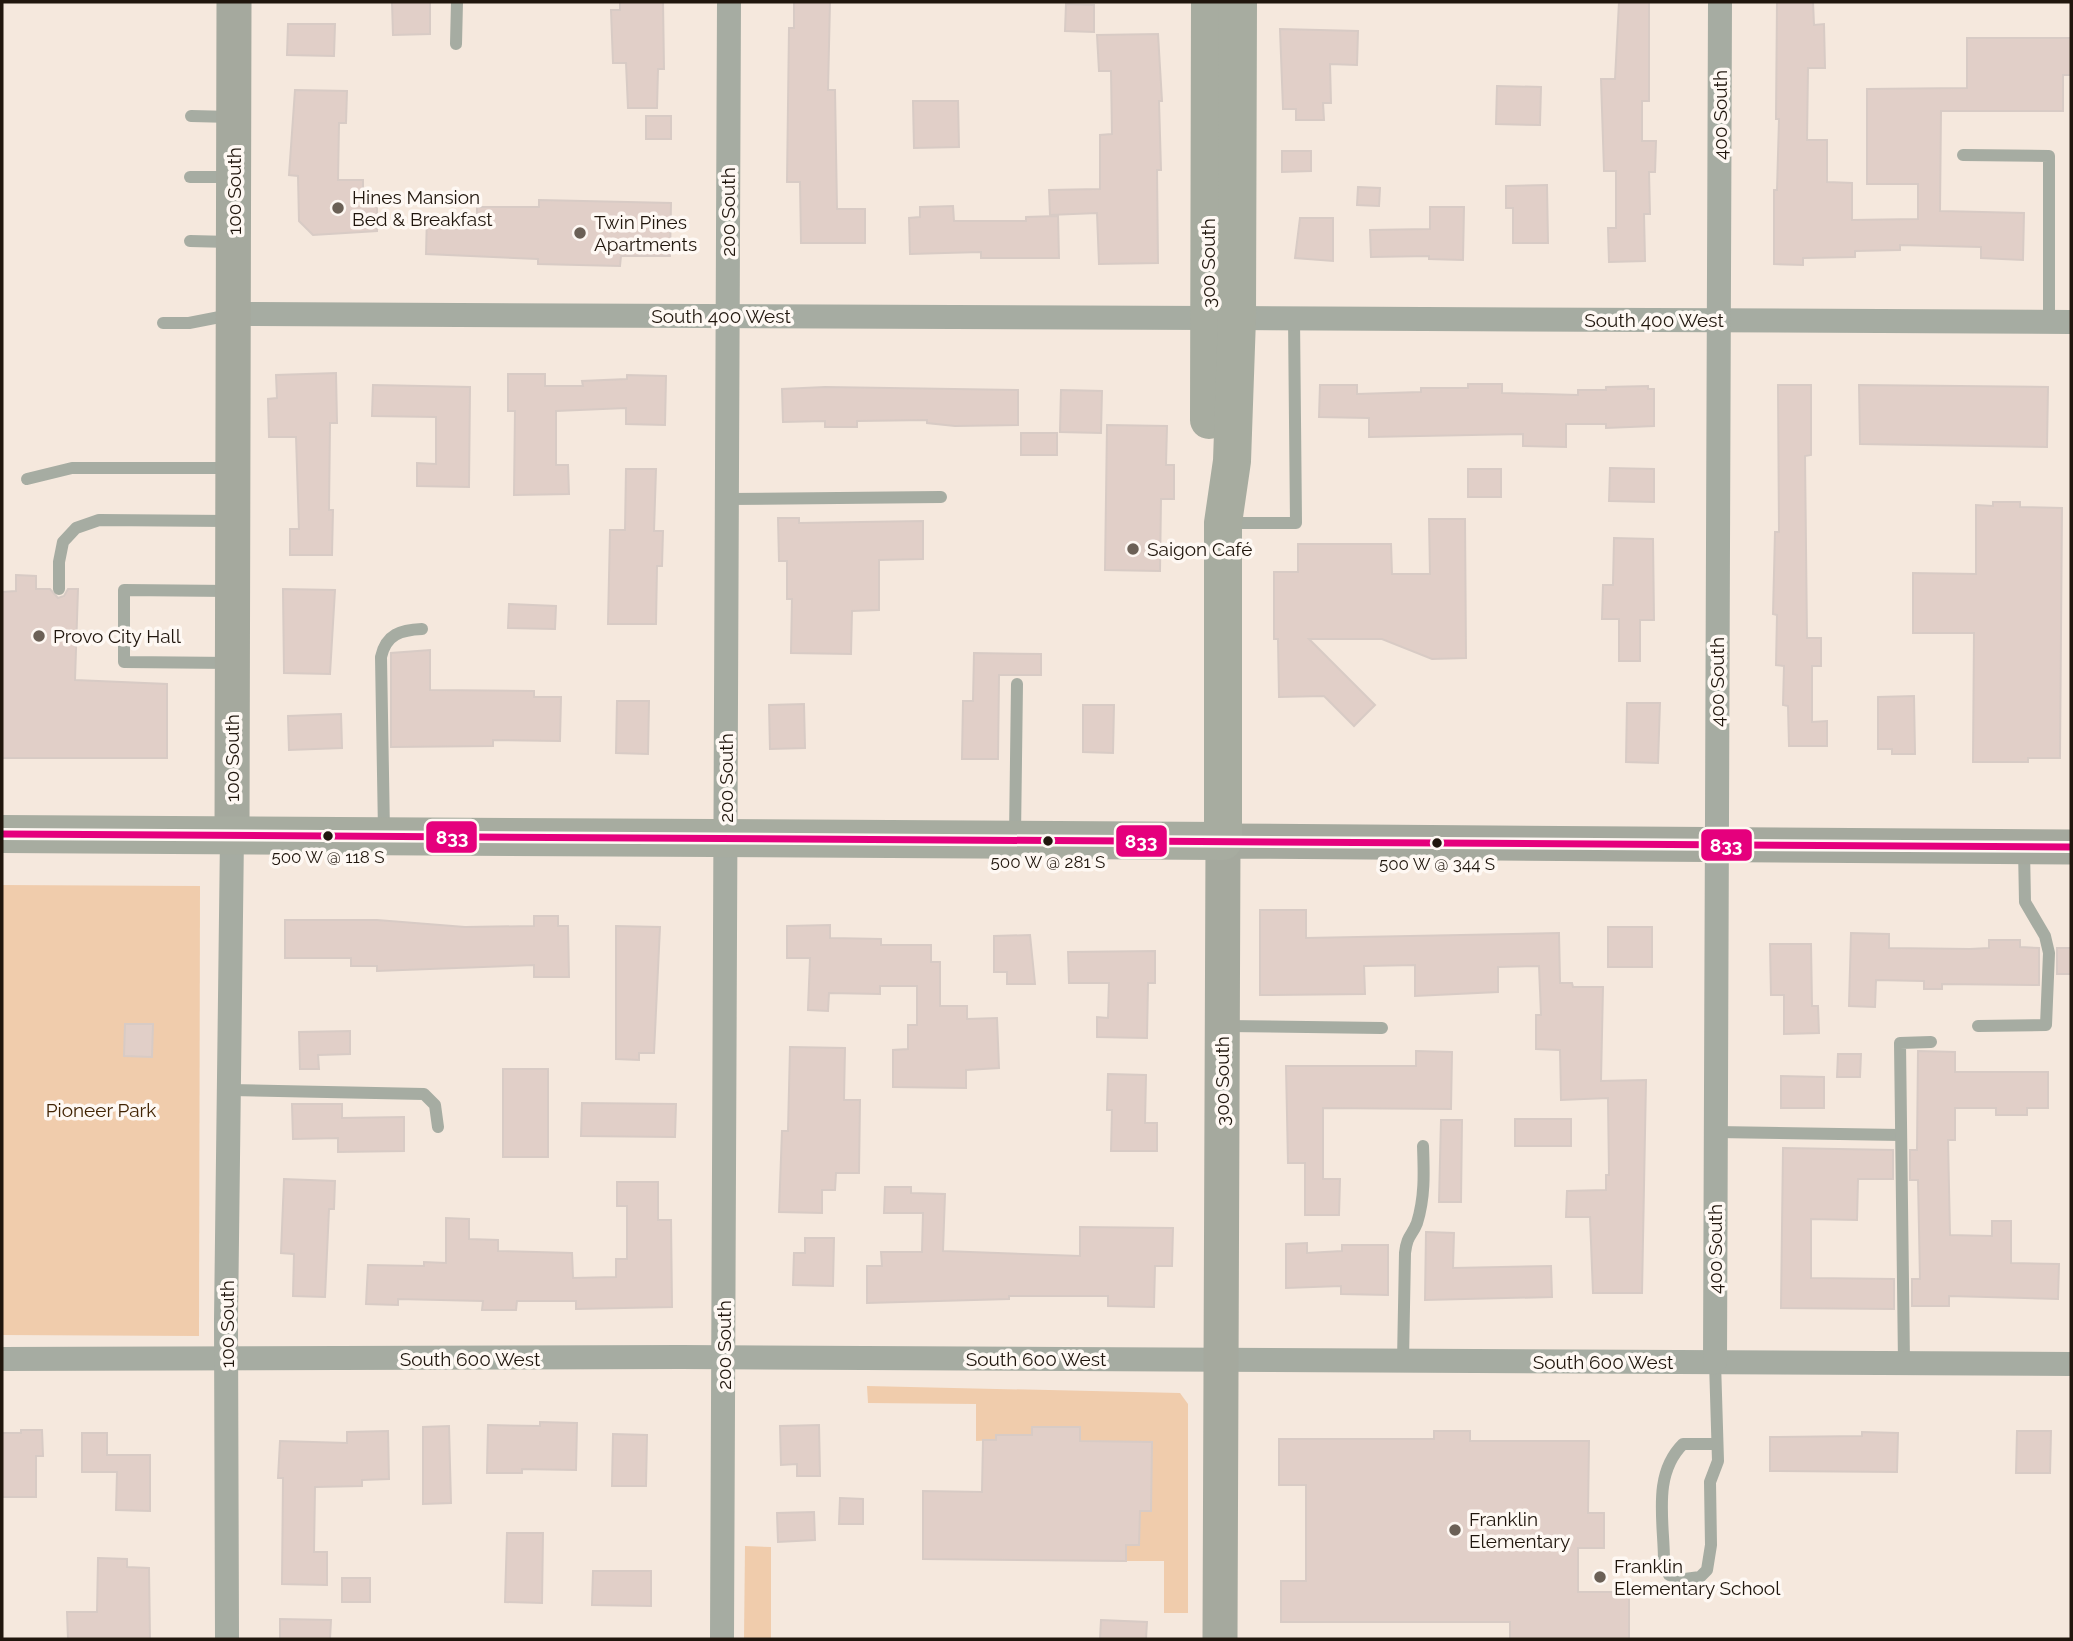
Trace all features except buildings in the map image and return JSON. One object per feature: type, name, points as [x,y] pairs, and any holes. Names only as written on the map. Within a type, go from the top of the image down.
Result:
[{"type":"main road","name":"300 South","points":[[1210,2],[1222,318]]},
{"type":"main road","name":"300 South","points":[[1223,841],[1223,523],[1209,459],[1222,318],[1238,2]]},
{"type":"main road","points":[[2,834],[1223,841]]},
{"type":"street","name":"100 South","points":[[227,1639],[234,2]]},
{"type":"street","name":"200 South","points":[[722,1639],[729,2]]},
{"type":"street","name":"400 South","points":[[1715,1362],[1720,2]]},
{"type":"street","name":"South 400 West","points":[[234,314],[2060,322]]},
{"type":"street","points":[[1223,841],[2071,847]]},
{"type":"street","name":"300 South","points":[[1220,1639],[1223,841]]},
{"type":"street","name":"South 600 West","points":[[2,1359],[724,1357],[2071,1364]]},
{"type":"lane","points":[[456,44],[457,2]]},
{"type":"lane","points":[[191,116],[234,117]]},
{"type":"lane","points":[[1963,155],[2049,156],[2060,322]]},
{"type":"lane","points":[[190,177],[234,177]]},
{"type":"lane","points":[[190,242],[234,242]]},
{"type":"lane","points":[[163,323],[189,323],[234,314]]},
{"type":"lane","points":[[1223,523],[1296,523],[1294,318]]},
{"type":"lane","points":[[27,479],[72,468],[233,468]]},
{"type":"lane","points":[[727,499],[941,497]]},
{"type":"lane","points":[[59,589],[59,562],[63,542],[76,528],[99,520],[233,521]]},
{"type":"lane","points":[[232,591],[124,590],[124,662],[232,663]]},
{"type":"lane","points":[[384,836],[381,657],[386,642],[395,634],[422,629]]},
{"type":"lane","points":[[1015,840],[1017,684]]},
{"type":"lane","points":[[1978,1026],[2046,1025],[2049,953],[2045,936],[2025,902],[2024,847]]},
{"type":"lane","points":[[1222,1026],[1382,1028]]},
{"type":"lane","points":[[1904,1363],[1900,1042],[1931,1042]]},
{"type":"lane","points":[[231,1090],[424,1094],[435,1105],[438,1127]]},
{"type":"lane","points":[[1716,1132],[1901,1135]]},
{"type":"lane","points":[[1403,1361],[1405,1252],[1407,1237],[1416,1227],[1424,1192],[1423,1146]]},
{"type":"lane","points":[[1715,1362],[1718,1461],[1710,1482],[1711,1545],[1707,1570],[1700,1577],[1685,1579],[1669,1575],[1664,1561],[1664,1473],[1670,1457],[1683,1444],[1717,1444]]},
{"type":"green space","name":"Pioneer Park","points":[[2,885],[200,886],[199,1336],[2,1335]]},
{"type":"green space","points":[[867,1386],[1180,1393],[1188,1404],[1188,1613],[1164,1613],[1164,1561],[1126,1561],[1126,1545],[1139,1545],[1140,1511],[1151,1511],[1152,1442],[1080,1441],[1080,1427],[1032,1427],[1032,1435],[997,1435],[996,1440],[976,1441],[976,1404],[868,1403]]},
{"type":"green space","points":[[745,1546],[771,1547],[771,1639],[744,1639]]},
{"type":"transit line","name":"833","points":[[2,834],[2071,847]]},
{"type":"place","name":"Hines Mansion Bed & Breakfast","points":[[338,208]]},
{"type":"place","name":"Twin Pines Apartments","points":[[580,233]]},
{"type":"place","name":"Saigon Café","points":[[1133,549]]},
{"type":"place","name":"Provo City Hall","points":[[39,636]]},
{"type":"place","name":"500 W @ 118 S","points":[[328,836]]},
{"type":"place","name":"500 W @ 281 S","points":[[1048,841]]},
{"type":"place","name":"500 W @ 344 S","points":[[1437,843]]},
{"type":"place","name":"Franklin Elementary","points":[[1455,1530]]},
{"type":"place","name":"Franklin Elementary School","points":[[1600,1577]]}]
